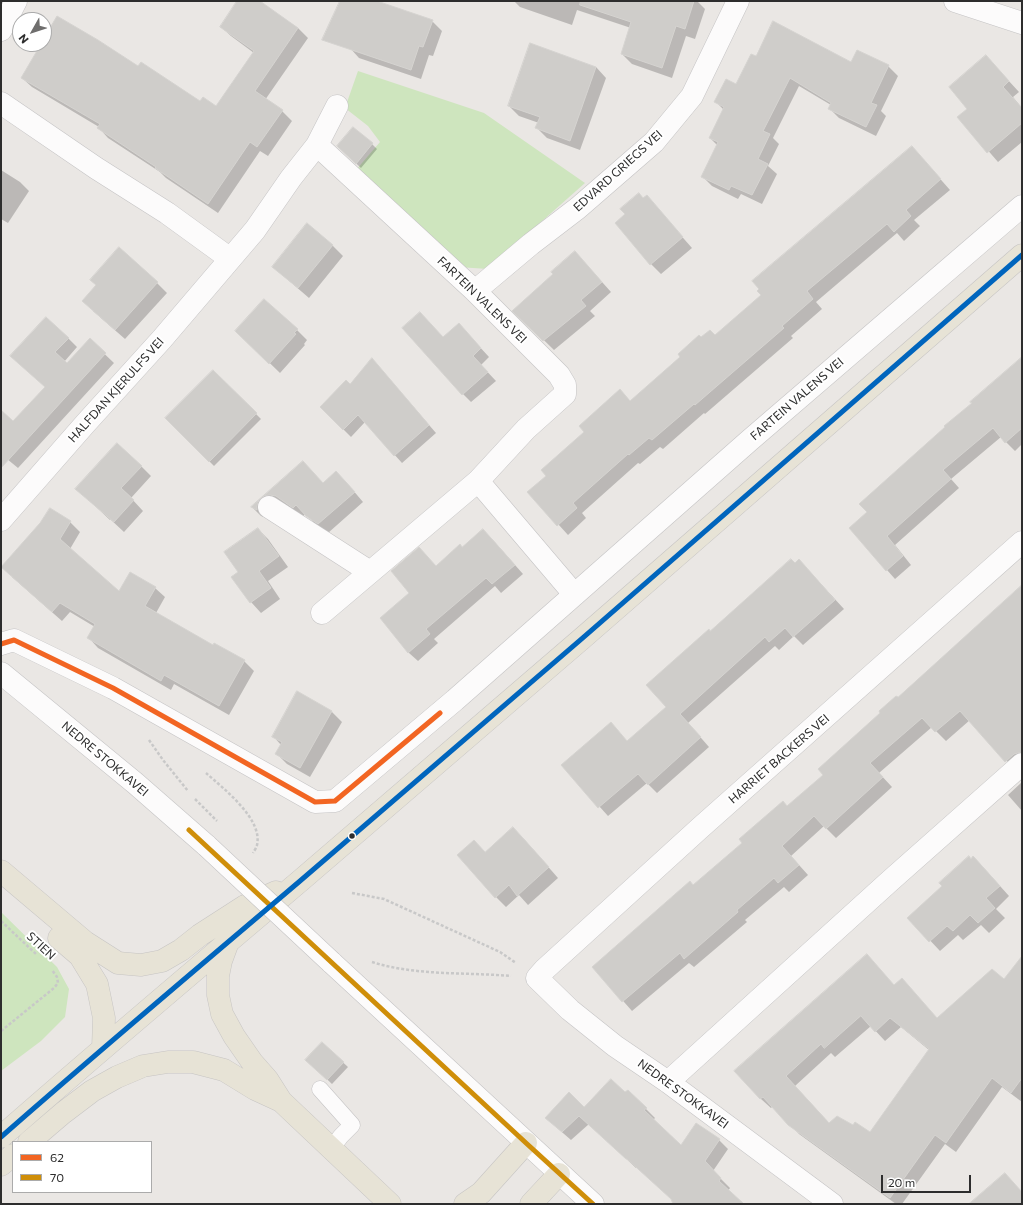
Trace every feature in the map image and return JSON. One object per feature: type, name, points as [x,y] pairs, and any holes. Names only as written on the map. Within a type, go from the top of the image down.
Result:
[{"type":"main road","points":[[1,1136],[298,883],[884,377],[1022,255]]},
{"type":"main road","points":[[1,871],[85,942],[118,963],[141,965],[162,960],[181,950],[200,935],[245,906],[298,883]]},
{"type":"main road","points":[[1,888],[80,956],[97,984],[104,1018],[103,1048]]},
{"type":"main road","points":[[228,942],[221,961],[218,976],[218,995],[222,1014],[234,1036],[252,1062],[267,1079],[281,1101],[390,1204],[399,1204]]},
{"type":"main road","points":[[30,1141],[92,1091],[117,1077],[143,1066],[168,1062],[193,1062],[224,1070],[255,1089],[281,1101]]},
{"type":"main road","points":[[465,1204],[481,1192],[526,1143]]},
{"type":"main road","points":[[1,1165],[12,1156]]},
{"type":"main road","points":[[531,1204],[559,1174]]},
{"type":"street","points":[[1,30],[16,1]]},
{"type":"street","name":"EDVARD GRIEGS VEI","points":[[474,291],[578,208],[654,142],[692,96],[738,1]]},
{"type":"street","points":[[955,1],[1022,23]]},
{"type":"street","points":[[1,103],[96,168],[167,213],[229,258]]},
{"type":"street","name":"HALFDAN KJERULFS VEI","points":[[1,520],[162,339],[229,258],[255,230],[291,178],[317,146],[337,106]]},
{"type":"street","name":"FARTEIN VALENS VEI","points":[[317,146],[474,291],[558,375],[565,385],[565,394],[526,429],[478,481],[322,613]]},
{"type":"street","name":"FARTEIN VALENS VEI","points":[[1,644],[14,640],[113,688],[315,802],[335,801],[455,700],[744,445],[1022,206]]},
{"type":"street","points":[[478,481],[574,594]]},
{"type":"street","points":[[269,507],[370,572]]},
{"type":"street","name":"HARRIET BACKERS VEI","points":[[538,978],[544,970],[700,828],[1022,542]]},
{"type":"street","name":"NEDRE STOKKAVEI","points":[[1,673],[135,783],[208,846],[593,1204]]},
{"type":"street","points":[[668,1082],[891,880],[1022,764]]},
{"type":"street","name":"NEDRE STOKKAVEI","points":[[538,978],[570,1010],[615,1046],[668,1082],[832,1204]]},
{"type":"lane","points":[[320,1089],[352,1125],[331,1149]]},
{"type":"path","points":[[145,734],[162,760],[194,799]]},
{"type":"path","points":[[352,893],[384,898],[430,919],[500,952],[538,978]]},
{"type":"path","name":"STIEN","points":[[1,921],[38,956]]},
{"type":"path","points":[[367,960],[383,966],[428,972],[538,978]]},
{"type":"path","name":"STIEN","points":[[1,1031],[54,988],[58,983],[54,971],[48,966]]},
{"type":"green space","points":[[358,71],[484,113],[585,183],[488,269],[458,267],[356,170],[380,142],[368,126],[345,108]]},
{"type":"green space","points":[[1,912],[57,967],[69,989],[65,1017],[41,1041],[1,1071]]},
{"type":"building","points":[[237,1],[260,1],[298,28],[255,91],[283,110],[257,147],[250,142],[208,204],[97,128],[100,124],[21,78],[36,52],[52,52],[52,24],[57,16],[138,66],[141,62],[200,101],[203,97],[216,106],[254,51],[220,27]]},
{"type":"building","points":[[340,1],[377,1],[433,20],[423,47],[419,46],[411,70],[322,40]]},
{"type":"building","points":[[581,1],[694,1],[685,29],[676,26],[662,68],[621,54],[631,22],[580,5]]},
{"type":"building","points":[[773,21],[851,62],[857,50],[889,65],[871,103],[877,105],[866,127],[828,109],[831,103],[790,78],[763,131],[770,134],[758,159],[768,164],[752,195],[731,186],[729,190],[701,177],[718,142],[709,138],[724,107],[714,102],[726,79],[736,84],[751,54],[756,56]]},
{"type":"building","points":[[530,43],[596,67],[570,141],[535,128],[540,117],[508,106]]},
{"type":"building","points":[[986,55],[1009,81],[1003,87],[1022,108],[1022,123],[987,153],[957,117],[967,109],[949,87]]},
{"type":"building","points":[[353,127],[373,143],[356,164],[337,146]]},
{"type":"building","points":[[912,146],[941,179],[906,210],[911,216],[894,232],[887,224],[807,291],[813,299],[782,326],[784,328],[652,440],[649,438],[629,455],[628,454],[573,503],[577,508],[557,526],[527,492],[546,476],[541,470],[584,432],[579,426],[620,389],[630,401],[680,357],[678,354],[699,335],[701,337],[710,330],[715,335],[761,295],[757,291],[759,289],[752,281]]},
{"type":"building","points":[[639,193],[643,198],[647,195],[683,237],[650,265],[615,223],[625,214],[620,209]]},
{"type":"building","points":[[307,223],[333,245],[298,288],[272,267]]},
{"type":"building","points":[[119,247],[158,282],[115,330],[82,301],[96,285],[90,280]]},
{"type":"building","points":[[575,251],[602,282],[581,300],[586,306],[543,341],[512,311],[553,274],[551,272]]},
{"type":"building","points":[[264,299],[298,329],[294,333],[296,334],[269,364],[235,331]]},
{"type":"building","points":[[420,312],[443,337],[459,323],[481,348],[473,356],[488,372],[462,395],[402,328]]},
{"type":"building","points":[[46,317],[69,338],[55,352],[67,363],[90,338],[106,353],[1,468],[1,410],[13,421],[45,387],[10,356]]},
{"type":"building","points":[[1022,357],[1022,428],[1005,443],[993,428],[943,470],[951,479],[887,536],[903,556],[886,571],[849,528],[867,512],[859,504],[945,427],[944,426],[972,403],[970,402]]},
{"type":"building","points":[[372,358],[429,425],[394,456],[358,415],[343,430],[320,407],[346,380],[350,384]]},
{"type":"building","points":[[213,370],[257,413],[209,462],[165,418]]},
{"type":"building","points":[[117,443],[142,466],[121,488],[134,500],[114,522],[75,489]]},
{"type":"building","points":[[303,461],[323,483],[336,471],[355,492],[318,524],[306,516],[296,505],[293,508],[276,496],[264,496],[259,500],[257,510],[251,507]]},
{"type":"building","points":[[50,508],[71,521],[60,539],[119,591],[130,572],[156,587],[145,606],[213,645],[214,643],[245,660],[219,706],[164,675],[161,681],[87,638],[95,624],[60,603],[52,612],[1,567],[40,523]]},
{"type":"building","points":[[258,528],[279,556],[259,571],[271,588],[250,603],[231,577],[238,572],[224,552]]},
{"type":"building","points":[[483,529],[515,565],[492,584],[486,578],[426,629],[430,634],[408,653],[380,618],[409,593],[391,571],[419,547],[436,566],[460,544],[462,547]]},
{"type":"building","points":[[791,559],[795,563],[799,559],[835,600],[793,637],[785,628],[769,642],[765,637],[680,714],[701,737],[648,785],[638,774],[598,808],[561,765],[611,722],[627,741],[666,707],[646,685],[709,629],[710,631]]},
{"type":"building","points":[[1022,585],[1022,752],[1014,754],[1005,762],[960,711],[935,732],[922,718],[870,763],[883,777],[826,829],[814,816],[782,846],[799,865],[778,883],[774,878],[684,959],[680,953],[622,1002],[592,967],[690,881],[693,885],[742,843],[739,839],[783,801],[787,806],[823,775],[818,769],[880,713],[879,711],[896,696],[898,697]]},
{"type":"building","points":[[297,691],[332,711],[300,768],[275,754],[282,742],[272,737]]},
{"type":"building","points":[[513,827],[549,867],[517,896],[509,885],[495,898],[457,855],[474,840],[485,852]]},
{"type":"building","points":[[969,856],[971,859],[973,856],[1000,886],[986,898],[995,908],[978,923],[970,915],[953,931],[947,926],[929,942],[907,918],[942,886],[939,883]]},
{"type":"building","points":[[867,954],[894,985],[902,978],[937,1018],[992,969],[1004,979],[1022,956],[1022,1078],[1011,1093],[992,1078],[946,1143],[935,1135],[890,1198],[788,1125],[763,1097],[760,1099],[734,1071]],"holes":[[[861,1016],[875,1032],[890,1018],[929,1049],[870,1132],[855,1122],[853,1125],[837,1116],[829,1123],[786,1076],[821,1044],[824,1048]]]},
{"type":"building","points":[[322,1042],[344,1062],[327,1080],[305,1060]]},
{"type":"building","points":[[611,1079],[625,1092],[628,1090],[647,1108],[644,1110],[681,1145],[696,1123],[720,1139],[705,1161],[721,1178],[719,1181],[744,1204],[673,1204],[671,1199],[579,1116],[562,1132],[545,1118],[569,1092],[584,1107]]},
{"type":"building","points":[[1005,1173],[1022,1192],[1022,1204],[969,1204]]},
{"type":"transit line","points":[[1,1137],[572,647],[1022,255]]},
{"type":"transit line","name":"62","points":[[1,644],[14,640],[113,688],[315,802],[335,801],[440,713]]},
{"type":"transit line","name":"70","points":[[189,830],[593,1204]]}]
